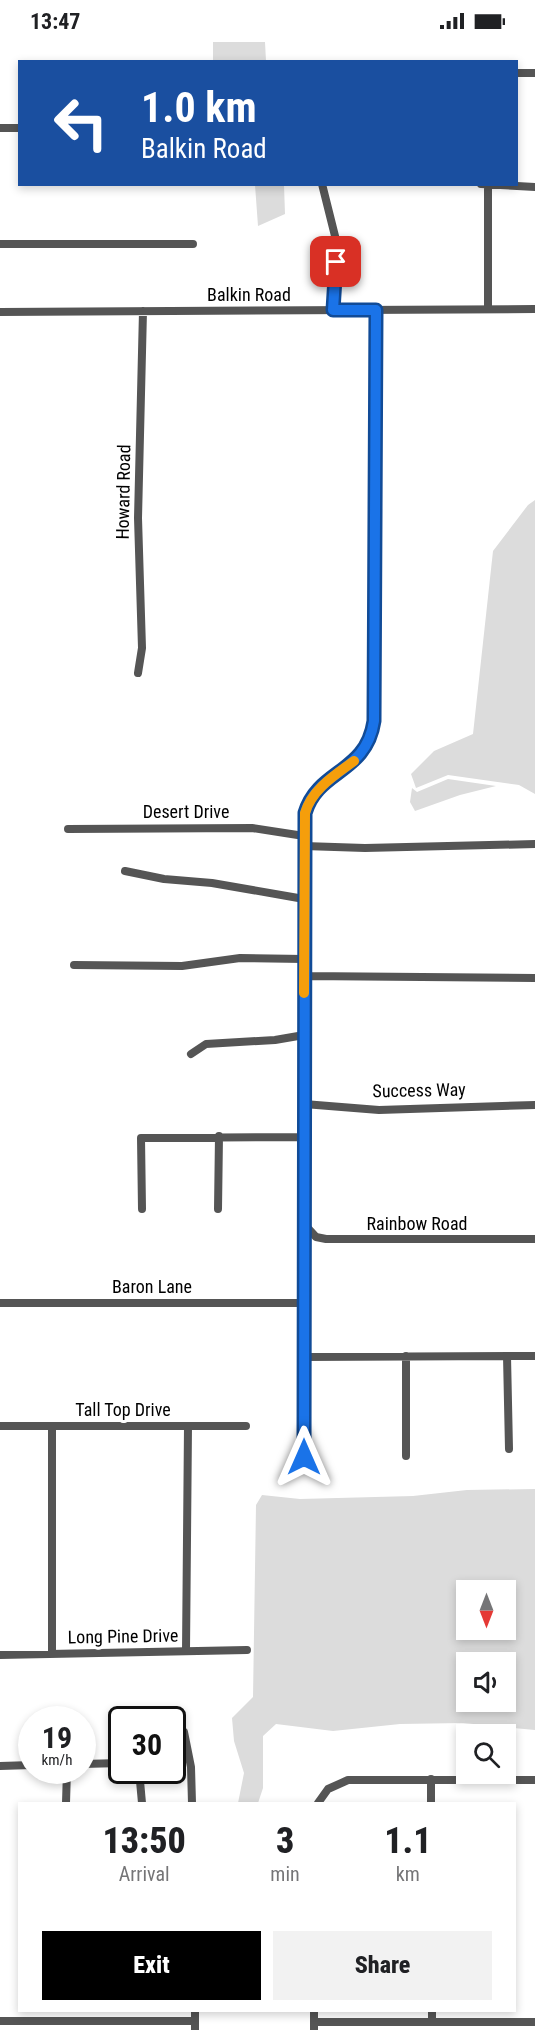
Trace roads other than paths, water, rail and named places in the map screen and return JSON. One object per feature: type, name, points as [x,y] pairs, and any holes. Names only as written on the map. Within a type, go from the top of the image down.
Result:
[{"type":"street","points":[[518,73],[535,73]]},
{"type":"street","points":[[0,128],[18,128]]},
{"type":"street","points":[[322,186],[336,240],[333,310]]},
{"type":"street","points":[[484,186],[488,309]]},
{"type":"street","points":[[510,186],[535,187]]},
{"type":"street","points":[[0,244],[193,244]]},
{"type":"street","name":"Balkin Road","points":[[0,312],[535,309]]},
{"type":"street","points":[[304,1457],[305,813],[320,787],[363,752],[372,735],[374,721],[376,310]]},
{"type":"street","name":"Howard Road","points":[[138,673],[142,648],[138,518],[143,311]]},
{"type":"street","name":"Desert Drive","points":[[68,829],[252,828],[304,836]]},
{"type":"street","points":[[304,846],[365,848],[535,844]]},
{"type":"street","points":[[125,871],[304,899]]},
{"type":"street","points":[[74,965],[182,966],[240,958],[304,959]]},
{"type":"street","points":[[304,976],[535,978]]},
{"type":"street","points":[[191,1054],[206,1044],[304,1035]]},
{"type":"street","name":"Success Way","points":[[304,1104],[379,1110],[535,1105]]},
{"type":"street","points":[[218,1209],[219,1136]]},
{"type":"street","points":[[142,1209],[141,1138],[304,1137]]},
{"type":"street","name":"Rainbow Road","points":[[305,1224],[316,1237],[326,1239],[535,1239]]},
{"type":"street","name":"Baron Lane","points":[[0,1303],[304,1303]]},
{"type":"street","points":[[406,1356],[406,1456]]},
{"type":"street","points":[[507,1356],[509,1449]]},
{"type":"street","points":[[304,1357],[535,1356]]},
{"type":"street","name":"Tall Top Drive","points":[[0,1426],[246,1426]]},
{"type":"street","points":[[52,1426],[52,1654]]},
{"type":"street","points":[[186,1651],[188,1426]]},
{"type":"street","name":"Long Pine Drive","points":[[0,1655],[247,1650]]},
{"type":"street","points":[[186,1742],[191,1767],[192,1802]]},
{"type":"street","points":[[0,1766],[18,1765]]},
{"type":"street","points":[[319,1802],[328,1789],[339,1783],[356,1779],[535,1780]]},
{"type":"street","points":[[430,1779],[431,1802]]},
{"type":"street","points":[[66,1802],[67,1784]]},
{"type":"street","points":[[140,1784],[142,1802]]},
{"type":"street","points":[[432,2012],[432,2022]]},
{"type":"street","points":[[0,2021],[195,2025]]},
{"type":"street","points":[[314,2026],[432,2022],[535,2022]]}]
